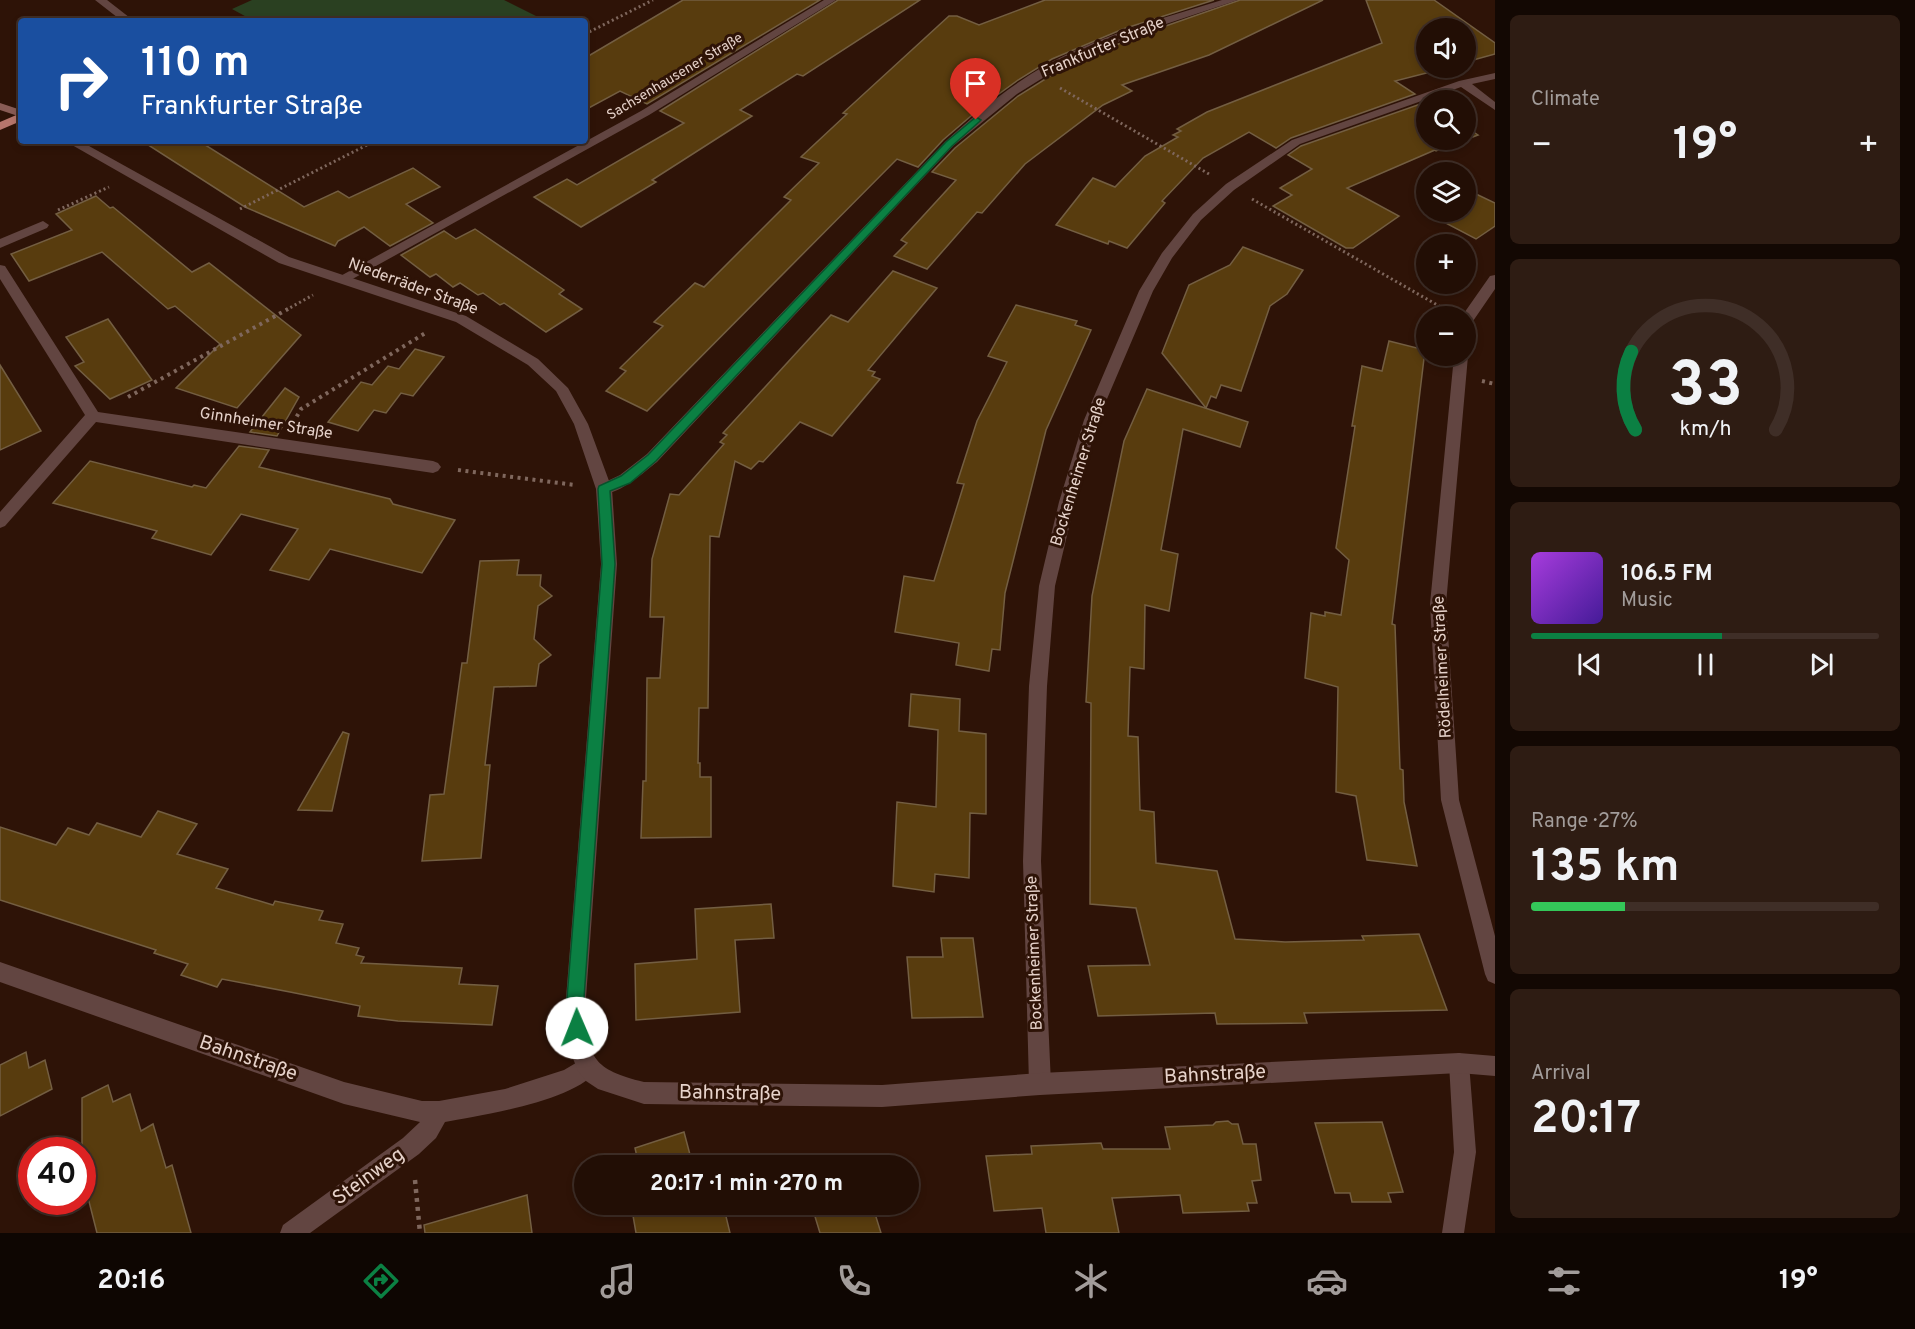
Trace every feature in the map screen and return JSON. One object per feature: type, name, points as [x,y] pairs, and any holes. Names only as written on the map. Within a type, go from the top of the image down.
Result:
[{"type":"highway","points":[[0,127],[18,117]]},
{"type":"main road","points":[[0,106],[18,114]]},
{"type":"street","points":[[100,0],[125,18]]},
{"type":"street","name":"Sachsenhausener Straße","points":[[342,279],[645,113],[831,0]]},
{"type":"street","name":"Frankfurter Straße","points":[[604,489],[625,479],[652,458],[949,144],[989,108],[1038,75],[1085,52],[1150,26],[1233,0]]},
{"type":"street","name":"Bockenheimer Straße","points":[[1040,1084],[1032,861],[1038,686],[1047,586],[1067,502],[1091,420],[1146,291],[1167,256],[1197,217],[1230,187],[1296,142],[1463,83],[1495,76]]},
{"type":"street","points":[[1463,83],[1495,107]]},
{"type":"street","name":"Niederräder Straße","points":[[77,144],[147,182],[212,222],[284,260],[453,316],[500,340],[533,362],[561,388],[581,424],[604,489]]},
{"type":"street","points":[[0,244],[43,225]]},
{"type":"street","points":[[0,269],[93,416],[0,522]]},
{"type":"street","points":[[1476,307],[1495,279]]},
{"type":"street","name":"Rödelheimer Straße","points":[[1460,366],[1438,615],[1450,800],[1495,974]]},
{"type":"street","name":"Ginnheimer Straße","points":[[93,416],[433,467]]},
{"type":"street","points":[[586,1068],[580,1054],[576,998],[609,564],[604,489]]},
{"type":"street","name":"Bahnstraße","points":[[0,972],[344,1093],[422,1112],[440,1112],[505,1100],[538,1091],[571,1078],[586,1068],[611,1085],[644,1093],[882,1096],[1040,1084],[1459,1063],[1495,1066]]},
{"type":"street","points":[[1453,1233],[1465,1152],[1459,1063]]},
{"type":"street","name":"Steinweg","points":[[291,1233],[411,1146],[428,1130],[440,1112]]},
{"type":"path","points":[[588,32],[653,0]]},
{"type":"path","points":[[212,222],[369,144]]},
{"type":"path","points":[[43,225],[49,214],[134,175]]},
{"type":"path","points":[[93,416],[342,279]]},
{"type":"path","points":[[280,444],[301,409],[453,316]]},
{"type":"path","points":[[433,467],[604,489]]},
{"type":"path","points":[[411,1146],[420,1233]]},
{"type":"green space","points":[[252,0],[504,0],[540,18],[248,18],[232,9]]},
{"type":"building","points":[[683,0],[820,0],[647,104],[620,91],[588,108],[588,56]]},
{"type":"building","points":[[838,0],[920,0],[803,76],[797,74],[740,110],[752,116],[652,180],[656,182],[581,227],[534,197],[567,179],[577,185],[684,123],[660,111]]},
{"type":"building","points":[[1045,0],[1214,0],[1123,29],[1052,59],[985,104],[943,140],[918,167],[897,159],[647,411],[606,391],[626,371],[620,368],[663,326],[654,322],[695,283],[704,287],[791,200],[784,197],[819,163],[801,157],[847,114],[843,113],[949,16],[957,16],[979,25]]},
{"type":"building","points":[[1240,0],[1323,0],[1209,55],[1122,85],[1132,91],[1103,105],[1025,164],[982,213],[977,212],[927,269],[894,256],[907,243],[901,240],[956,180],[932,172],[955,148],[1018,96],[1063,68],[1137,36]]},
{"type":"building","points":[[1366,0],[1434,0],[1460,18],[1416,18],[1416,76],[1395,81],[1415,94],[1291,138],[1276,148],[1249,132],[1203,158],[1162,201],[1165,203],[1127,248],[1109,241],[1108,244],[1056,225],[1093,178],[1115,187],[1145,156],[1178,137],[1173,135],[1181,131],[1177,129],[1207,112],[1382,43]]},
{"type":"building","points":[[1476,30],[1495,43],[1495,54],[1476,59]]},
{"type":"building","points":[[1416,106],[1416,150],[1435,150],[1347,188],[1399,216],[1353,248],[1346,248],[1273,206],[1292,195],[1280,188],[1312,169],[1288,155],[1301,146]]},
{"type":"building","points":[[147,144],[204,144],[304,207],[338,191],[349,198],[413,168],[440,187],[406,204],[433,223],[390,246],[364,227],[338,241],[335,246],[245,207]]},
{"type":"building","points":[[1476,194],[1495,203],[1495,226],[1476,239],[1476,234],[1466,234],[1444,222],[1476,222]]},
{"type":"building","points":[[96,196],[110,208],[113,207],[192,272],[209,263],[301,335],[237,408],[176,388],[220,344],[175,306],[168,309],[102,252],[29,281],[11,254],[72,230],[56,214]]},
{"type":"building","points":[[475,229],[564,290],[559,294],[582,309],[546,332],[504,303],[500,305],[483,293],[478,295],[460,283],[453,287],[436,274],[430,277],[401,255],[444,231],[456,239]]},
{"type":"building","points":[[1243,247],[1303,270],[1287,294],[1270,306],[1241,391],[1221,385],[1216,398],[1211,396],[1206,408],[1162,353],[1189,285],[1230,265]]},
{"type":"building","points":[[893,271],[937,288],[868,370],[875,372],[872,376],[880,379],[832,436],[800,422],[763,462],[759,461],[751,469],[735,461],[719,537],[710,536],[708,708],[699,708],[698,763],[700,763],[700,777],[711,777],[711,837],[641,838],[643,781],[646,781],[647,678],[660,678],[664,617],[650,617],[652,559],[670,494],[679,495],[724,444],[720,442],[727,435],[723,433],[831,315],[848,322]]},
{"type":"building","points":[[1016,305],[1077,321],[1075,325],[1091,330],[1046,430],[1005,593],[1000,650],[992,649],[989,671],[956,665],[959,643],[895,632],[904,576],[934,581],[964,484],[957,483],[977,421],[1007,362],[988,356]]},
{"type":"building","points":[[108,319],[152,380],[110,399],[75,366],[84,362],[66,337]]},
{"type":"building","points":[[1389,341],[1416,348],[1416,366],[1423,366],[1392,624],[1395,625],[1400,769],[1403,770],[1404,802],[1417,866],[1367,860],[1356,796],[1336,792],[1338,687],[1305,678],[1311,613],[1325,616],[1325,612],[1341,615],[1349,560],[1336,548],[1362,366],[1382,371]]},
{"type":"building","points":[[415,349],[444,357],[413,396],[401,393],[386,413],[374,410],[358,431],[328,422],[361,382],[372,385],[388,366],[399,369]]},
{"type":"building","points":[[0,365],[41,431],[0,450]]},
{"type":"building","points":[[285,388],[299,397],[277,436],[250,432]]},
{"type":"building","points":[[1147,389],[1248,422],[1240,447],[1183,429],[1161,550],[1178,554],[1169,611],[1145,605],[1144,669],[1130,667],[1128,736],[1138,737],[1140,810],[1154,812],[1156,863],[1217,871],[1235,939],[1285,942],[1364,940],[1362,936],[1419,934],[1447,1010],[1304,1013],[1307,1023],[1217,1024],[1215,1013],[1098,1016],[1088,966],[1150,965],[1136,908],[1090,904],[1091,703],[1086,702],[1092,596],[1124,441]]},
{"type":"building","points":[[239,446],[269,450],[259,467],[390,499],[393,504],[455,520],[422,573],[330,549],[309,580],[270,570],[298,529],[241,514],[211,555],[152,538],[157,531],[53,503],[90,461],[192,487],[194,485],[206,488]]},
{"type":"building","points":[[519,560],[517,575],[541,575],[540,586],[552,596],[538,606],[534,639],[551,655],[539,664],[536,686],[494,687],[485,765],[490,765],[481,858],[422,861],[430,795],[444,794],[462,663],[467,663],[480,561]]},
{"type":"building","points":[[911,694],[960,699],[959,731],[986,734],[986,814],[970,813],[969,878],[935,874],[934,892],[893,886],[897,802],[936,807],[938,730],[909,726]]},
{"type":"building","points":[[343,732],[349,734],[332,811],[298,810]]},
{"type":"building","points":[[158,811],[197,824],[177,854],[228,869],[216,888],[273,905],[275,901],[323,911],[319,920],[343,924],[336,943],[359,948],[356,955],[364,957],[361,963],[462,968],[459,984],[498,986],[492,1025],[398,1021],[358,1016],[360,1006],[222,979],[217,987],[181,975],[188,964],[154,953],[156,950],[0,900],[0,827],[56,845],[68,828],[89,835],[97,823],[141,837]]},
{"type":"building","points":[[771,904],[774,938],[735,940],[740,1012],[636,1020],[635,964],[697,959],[695,909]]},
{"type":"building","points":[[941,938],[973,938],[983,1017],[912,1018],[907,957],[943,957]]},
{"type":"building","points":[[26,1052],[29,1068],[45,1060],[52,1089],[0,1116],[0,1065]]},
{"type":"building","points":[[108,1085],[113,1102],[130,1094],[141,1131],[153,1124],[166,1168],[172,1165],[191,1233],[97,1233],[92,1215],[96,1215],[96,1137],[82,1137],[82,1098]]},
{"type":"building","points":[[1228,1121],[1238,1124],[1243,1144],[1256,1144],[1261,1180],[1252,1181],[1257,1203],[1247,1203],[1249,1211],[1183,1213],[1180,1195],[1112,1198],[1119,1233],[1046,1233],[1042,1208],[994,1211],[986,1156],[1032,1154],[1031,1146],[1101,1143],[1103,1149],[1170,1149],[1165,1127],[1213,1125],[1216,1122]]},
{"type":"building","points":[[1382,1122],[1403,1192],[1388,1193],[1391,1202],[1352,1202],[1350,1193],[1335,1193],[1315,1123]]},
{"type":"building","points":[[684,1132],[690,1155],[637,1155],[635,1148]]},
{"type":"building","points":[[527,1195],[532,1233],[425,1233],[424,1225]]},
{"type":"building","points":[[633,1215],[726,1215],[730,1233],[636,1233]]},
{"type":"building","points":[[815,1215],[875,1215],[881,1233],[820,1233]]},
{"type":"route","points":[[577,1028],[576,998],[609,564],[604,489],[625,479],[652,458],[949,144],[976,120]]}]
